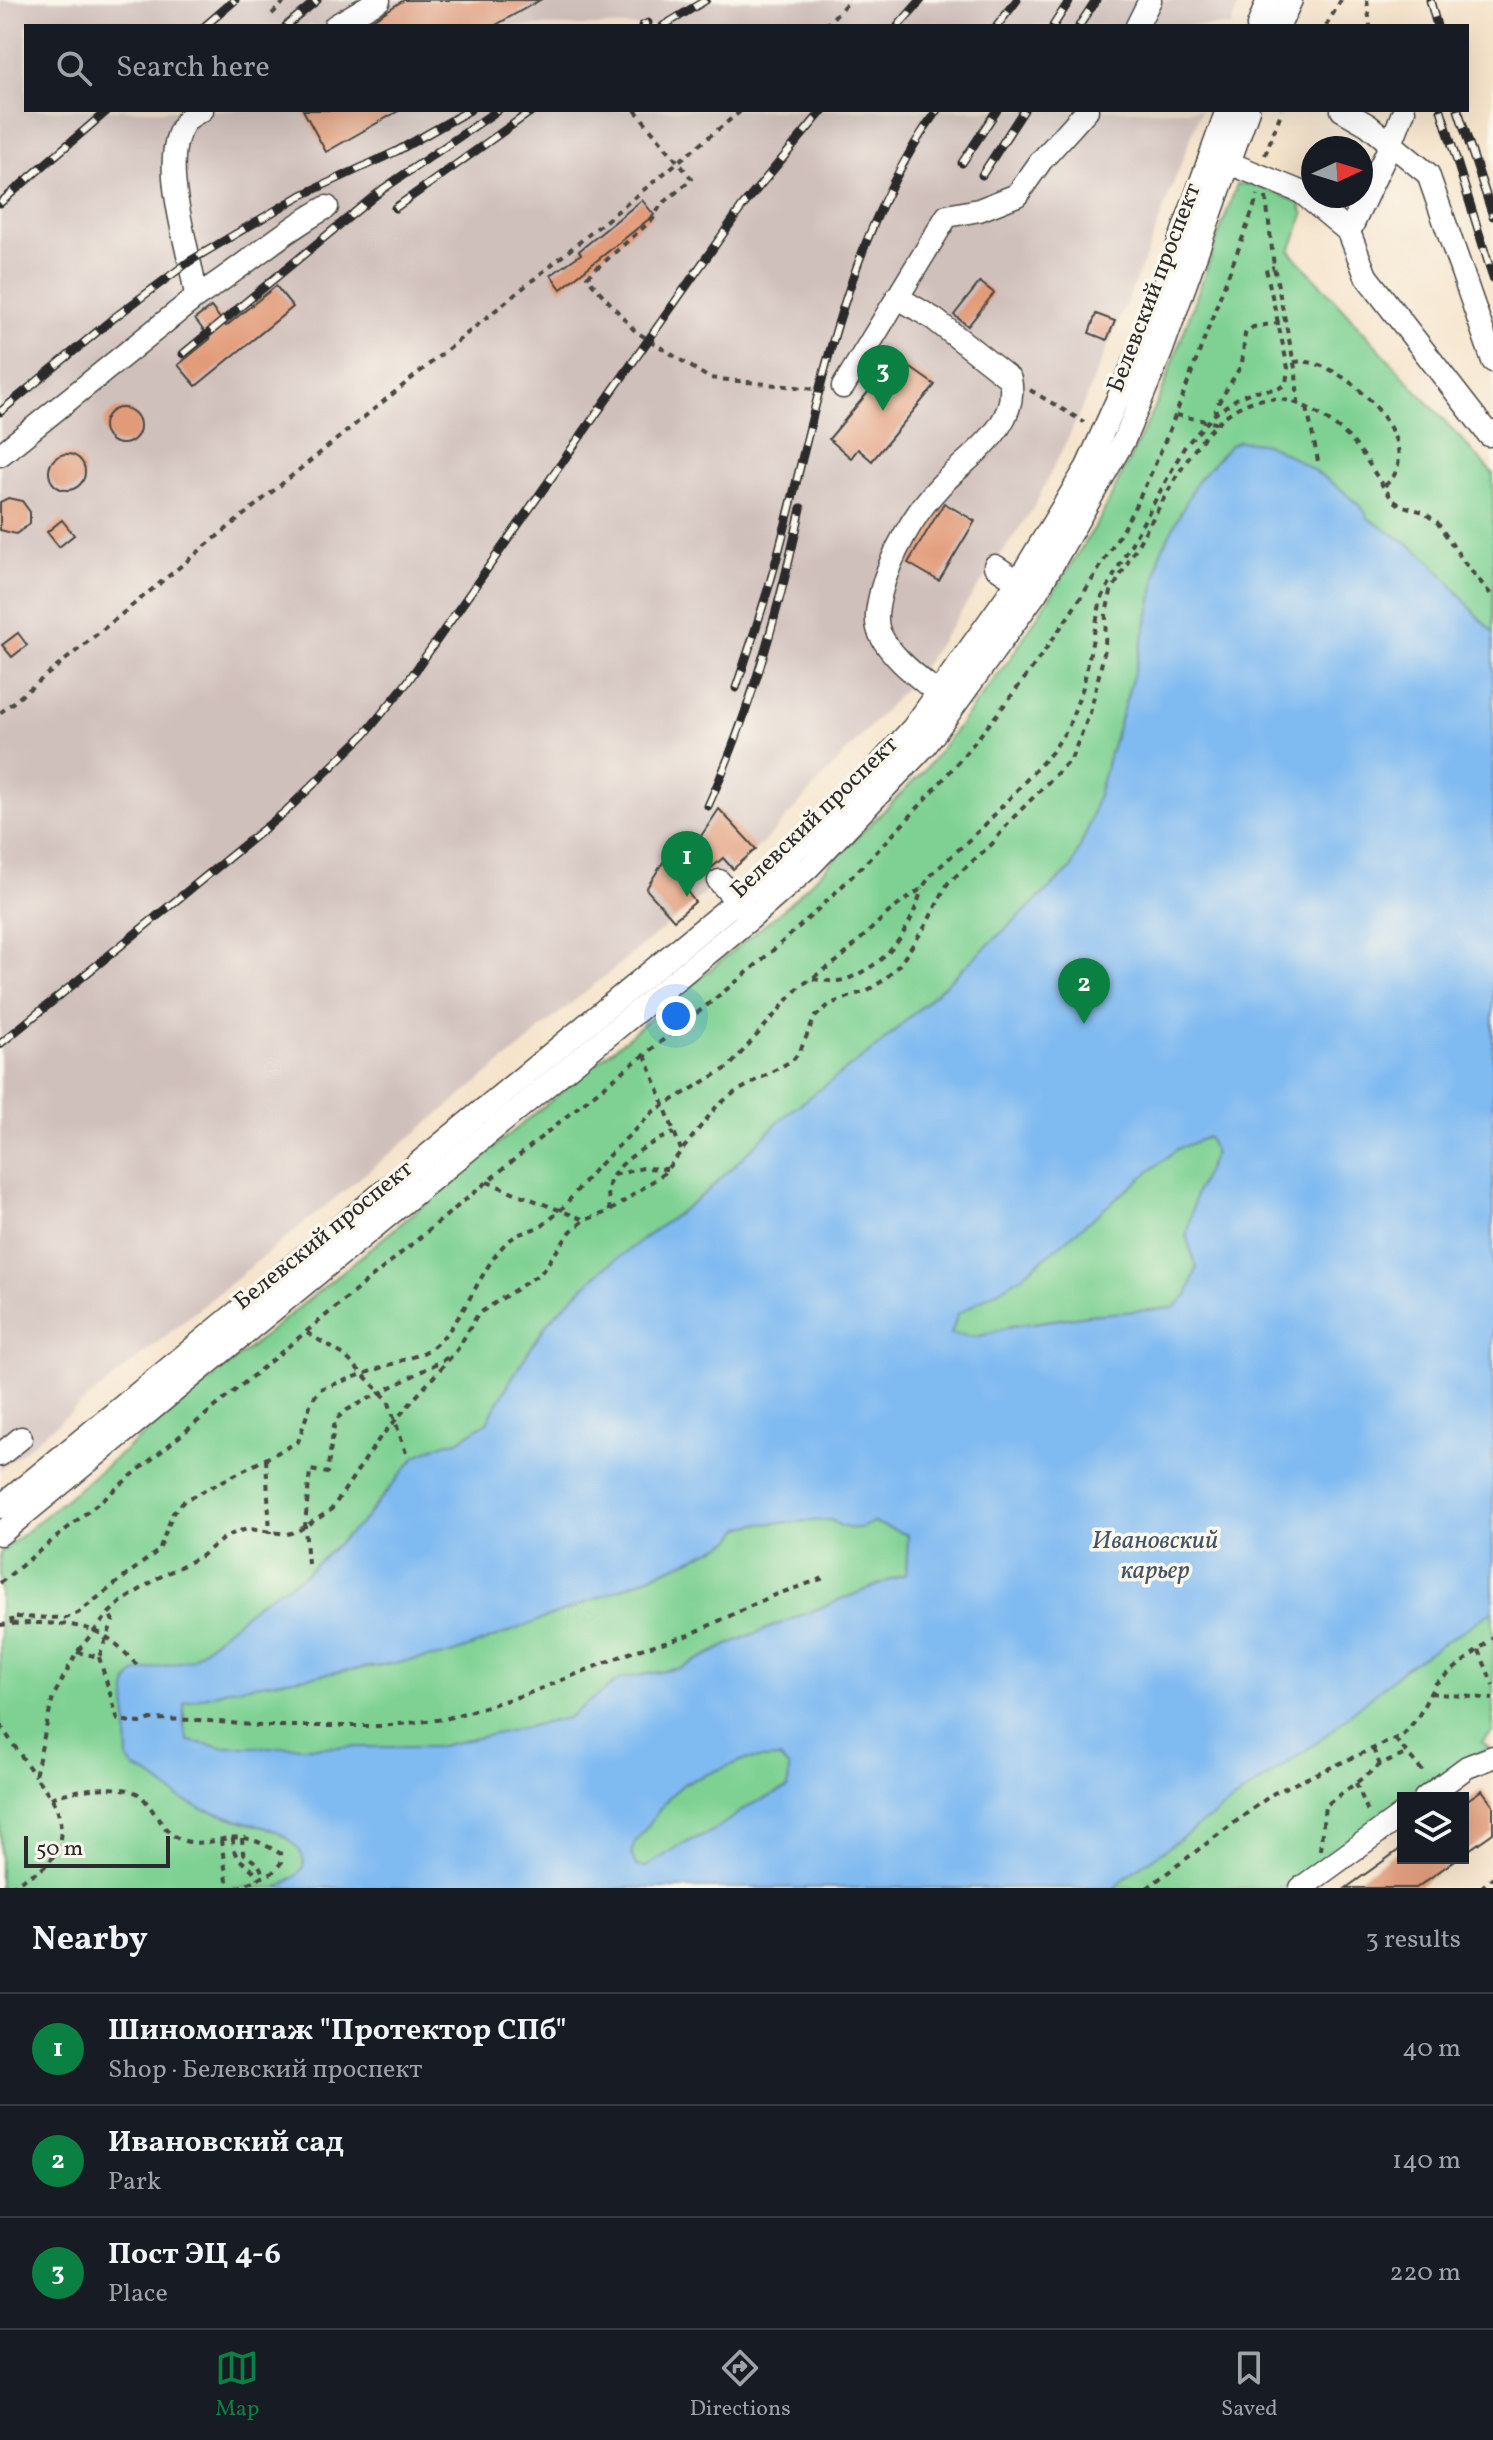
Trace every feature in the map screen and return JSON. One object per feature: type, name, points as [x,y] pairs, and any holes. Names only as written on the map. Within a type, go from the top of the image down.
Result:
[{"type":"street","points":[[338,24],[379,0]]},
{"type":"street","points":[[1138,24],[1150,0]]},
{"type":"street","points":[[1259,24],[1268,0]]},
{"type":"street","points":[[1280,24],[1291,0]]},
{"type":"street","points":[[196,297],[180,225],[174,174],[180,132],[187,119],[199,112]]},
{"type":"street","points":[[843,387],[947,216],[979,210],[1017,195],[1041,161],[1085,112]]},
{"type":"street","name":"Белевский проспект","points":[[1027,587],[1104,432],[1142,345],[1226,112]]},
{"type":"street","name":"Белевский проспект","points":[[0,1507],[744,910],[809,867],[926,745],[947,701],[1124,440],[1161,352],[1247,112]]},
{"type":"street","points":[[1345,112],[1368,125],[1428,174],[1493,361]]},
{"type":"street","points":[[1349,232],[1403,112]]},
{"type":"street","points":[[1229,163],[1301,192],[1349,232],[1366,276],[1492,436]]},
{"type":"street","points":[[0,455],[196,297],[232,275],[305,219],[327,207]]},
{"type":"street","points":[[897,297],[934,319],[1010,379],[1012,389],[1008,412],[976,455],[939,486],[907,532],[887,568],[877,610],[878,630],[889,650],[947,701]]},
{"type":"street","points":[[995,566],[1027,587]]},
{"type":"street","points":[[719,881],[744,910]]},
{"type":"street","name":"Белевский проспект","points":[[0,1534],[744,910]]},
{"type":"street","points":[[0,1455],[21,1438]]},
{"type":"street","points":[[1432,1792],[1467,1767],[1490,1763]]},
{"type":"street","points":[[1301,1888],[1397,1818]]},
{"type":"path","points":[[272,14],[286,0]]},
{"type":"path","points":[[827,24],[850,0]]},
{"type":"path","points":[[1327,24],[1341,0]]},
{"type":"path","points":[[1367,0],[1370,24]]},
{"type":"path","points":[[637,112],[692,179],[660,206],[653,219],[587,277],[635,331],[709,378],[818,391],[843,387]]},
{"type":"path","points":[[0,713],[740,112]]},
{"type":"path","points":[[1281,112],[1265,151],[1265,202],[1274,267],[1294,362],[1298,403]]},
{"type":"path","points":[[12,1624],[11,1617],[66,1618],[78,1613],[159,1550],[173,1513],[184,1501],[301,1439],[311,1402],[320,1389],[421,1354],[434,1346],[448,1330],[502,1247],[517,1235],[547,1223],[647,1117],[729,1067],[799,987],[840,959],[895,906],[922,888],[941,865],[983,827],[1064,735],[1083,687],[1101,599],[1185,446],[1215,414],[1245,394],[1278,389],[1286,384],[1288,368],[1266,269],[1274,267]]},
{"type":"path","points":[[1215,423],[1216,407],[1242,364],[1245,334],[1253,327],[1284,322]]},
{"type":"path","points":[[1294,362],[1301,360],[1330,368],[1382,412],[1399,453],[1395,474],[1384,486]]},
{"type":"path","points":[[1010,379],[1104,432]]},
{"type":"path","points":[[35,1776],[53,1697],[77,1652],[109,1613],[121,1602],[201,1556],[224,1538],[250,1529],[287,1534],[305,1527],[331,1510],[396,1418],[457,1350],[478,1314],[541,1273],[571,1231],[585,1220],[610,1211],[667,1169],[717,1106],[793,1060],[815,1017],[830,1004],[868,990],[900,964],[926,925],[948,883],[992,844],[1010,821],[1071,759],[1093,702],[1105,649],[1106,613],[1111,592],[1184,463],[1215,423],[1246,402],[1265,398],[1298,403],[1330,422],[1359,448],[1400,505],[1423,512],[1437,522],[1493,597]]},
{"type":"path","points":[[1307,408],[1319,466]]},
{"type":"path","points":[[1176,415],[1215,423]]},
{"type":"path","points":[[812,979],[838,981],[853,977],[889,953],[902,939],[922,888]]},
{"type":"path","points":[[644,1054],[681,1150]]},
{"type":"path","points":[[610,1211],[609,1184],[614,1175],[652,1141],[674,1133]]},
{"type":"path","points":[[614,1175],[643,1168],[667,1169]]},
{"type":"path","points":[[487,1182],[585,1220]]},
{"type":"path","points":[[307,1333],[344,1355],[381,1392],[392,1406],[407,1456]]},
{"type":"path","points":[[308,1564],[305,1527],[310,1470],[327,1473],[335,1420],[347,1410],[449,1358],[457,1350]]},
{"type":"path","points":[[266,1459],[270,1533]]},
{"type":"path","points":[[109,1613],[113,1621],[99,1657],[118,1720],[140,1723],[151,1719],[199,1720],[261,1726],[381,1726],[445,1719],[527,1694],[634,1651],[689,1635],[772,1596],[827,1577]]},
{"type":"path","points":[[0,1625],[71,1625],[107,1637],[137,1665]]},
{"type":"path","points":[[1147,1888],[1274,1793],[1409,1730],[1443,1676],[1493,1638]]},
{"type":"path","points":[[1479,1649],[1493,1685]]},
{"type":"path","points":[[77,1652],[99,1657]]},
{"type":"path","points":[[1430,1693],[1493,1699]]},
{"type":"path","points":[[0,1725],[51,1798],[61,1821],[58,1847],[42,1869],[19,1880],[11,1888]]},
{"type":"path","points":[[1395,1739],[1408,1753],[1430,1792]]},
{"type":"path","points":[[1373,1749],[1380,1765]]},
{"type":"path","points":[[1324,1871],[1320,1839],[1325,1806],[1380,1765],[1408,1753]]},
{"type":"path","points":[[1356,1783],[1378,1832]]},
{"type":"path","points":[[51,1798],[108,1788],[132,1790],[142,1796],[161,1824],[185,1841],[204,1843],[242,1838],[257,1842],[282,1856],[278,1868],[237,1888]]},
{"type":"path","points":[[233,1838],[237,1859],[261,1877]]},
{"type":"path","points":[[242,1838],[243,1853],[259,1865],[261,1877]]},
{"type":"path","points":[[221,1840],[228,1888]]},
{"type":"path","points":[[1481,1888],[1493,1877]]},
{"type":"shaded area","points":[[0,0],[1240,0],[1232,24],[24,24],[24,112],[1200,112],[1147,254],[1073,428],[1034,507],[917,675],[766,840],[674,920],[0,1470]]},
{"type":"green space","name":"Ивановский карьер","points":[[1237,184],[1255,185],[1299,202],[1304,215],[1290,251],[1493,474],[1493,1732],[1482,1742],[1489,1748],[1473,1755],[1421,1792],[1397,1792],[1397,1809],[1288,1888],[0,1888],[0,1553],[785,908],[923,772],[1010,659],[1100,519],[1161,395]]},
{"type":"water","name":"Ивановский карьер","points":[[1239,441],[1265,444],[1322,476],[1363,509],[1368,518],[1430,561],[1493,632],[1493,1611],[1405,1668],[1319,1741],[1114,1888],[277,1888],[290,1881],[303,1867],[301,1854],[288,1839],[277,1831],[202,1809],[179,1798],[134,1768],[128,1760],[128,1681],[135,1673],[192,1659],[259,1602],[304,1575],[364,1520],[416,1456],[445,1443],[458,1441],[487,1422],[548,1322],[580,1290],[604,1268],[708,1191],[787,1114],[877,1047],[1071,869],[1088,828],[1133,676],[1161,551],[1197,481],[1229,446]],"holes":[[[1208,1137],[1215,1153],[1196,1193],[1186,1236],[1197,1268],[1187,1296],[1173,1308],[1088,1315],[1012,1326],[977,1337],[951,1334],[958,1314],[1021,1277],[1177,1149]],[[831,1520],[852,1528],[873,1522],[908,1535],[906,1574],[741,1639],[681,1668],[620,1679],[567,1718],[436,1747],[221,1747],[188,1741],[184,1726],[184,1703],[231,1689],[452,1654],[611,1593],[712,1550],[731,1541],[741,1528],[757,1524]],[[780,1758],[789,1768],[788,1788],[748,1806],[715,1830],[679,1846],[646,1867],[636,1866],[631,1853],[635,1843],[669,1797],[685,1783],[743,1760]]]},
{"type":"building","points":[[404,0],[540,0],[498,24],[366,24]]},
{"type":"building","points":[[304,112],[396,112],[326,152]]},
{"type":"building","points":[[642,200],[654,215],[561,289],[551,275],[581,254],[579,251]]},
{"type":"building","points":[[980,282],[994,293],[968,326],[954,315]]},
{"type":"building","points":[[276,286],[293,307],[196,386],[178,365],[210,339],[195,319],[211,307],[226,326]]},
{"type":"building","points":[[1096,314],[1115,321],[1107,340],[1089,333]]},
{"type":"building","points":[[898,359],[935,385],[872,461],[858,449],[851,458],[829,439],[874,385],[876,367],[881,361]]},
{"type":"building","points":[[122,408],[135,413],[140,426],[135,439],[122,444],[109,439],[104,426],[109,413]]},
{"type":"building","points":[[67,454],[80,459],[85,472],[80,485],[67,490],[54,485],[49,472],[54,459]]},
{"type":"building","points":[[8,498],[22,501],[30,512],[30,524],[16,534],[0,530],[0,502]]},
{"type":"building","points":[[944,503],[975,521],[939,581],[908,563]]},
{"type":"building","points":[[62,520],[74,535],[59,547],[47,532]]},
{"type":"building","points":[[18,633],[27,645],[12,657],[2,645]]},
{"type":"building","points":[[719,809],[756,849],[733,869],[723,858],[686,890],[695,902],[674,920],[646,889],[673,847],[685,860]]},
{"type":"building","points":[[1482,1790],[1493,1805],[1493,1833],[1469,1850],[1469,1799]]},
{"type":"building","points":[[1397,1851],[1397,1864],[1450,1864],[1416,1888],[1346,1888]]},
{"type":"railway","points":[[207,24],[235,0]]},
{"type":"railway","points":[[288,24],[317,0]]},
{"type":"railway","points":[[666,24],[706,0]]},
{"type":"railway","points":[[900,24],[921,0]]},
{"type":"railway","points":[[999,24],[1017,0]]},
{"type":"railway","points":[[1054,24],[1070,0]]},
{"type":"railway","points":[[1080,24],[1096,0]]},
{"type":"railway","points":[[1430,0],[1436,24]]},
{"type":"railway","points":[[0,203],[106,112]]},
{"type":"railway","points":[[0,412],[115,317],[190,261],[298,197],[397,151],[466,112]]},
{"type":"railway","points":[[183,354],[383,189],[495,112]]},
{"type":"railway","points":[[395,208],[530,112]]},
{"type":"railway","points":[[0,1044],[286,811],[365,734],[406,684],[742,207],[821,112]]},
{"type":"railway","points":[[736,688],[773,572],[835,333],[854,275],[877,217],[904,162],[936,112]]},
{"type":"railway","points":[[962,163],[996,112]]},
{"type":"railway","points":[[982,175],[1023,112]]},
{"type":"railway","points":[[1442,112],[1493,278]]},
{"type":"railway","points":[[1459,112],[1493,216]]},
{"type":"railway","points":[[708,806],[738,734],[762,660],[801,508]]},
{"type":"place","name":"Пост ЭЦ 4-6","points":[[883,411]]},
{"type":"place","name":"Шиномонтаж \"Протектор СПб\"","points":[[687,897]]},
{"type":"place","name":"Ивановский сад","points":[[1084,1024]]}]
